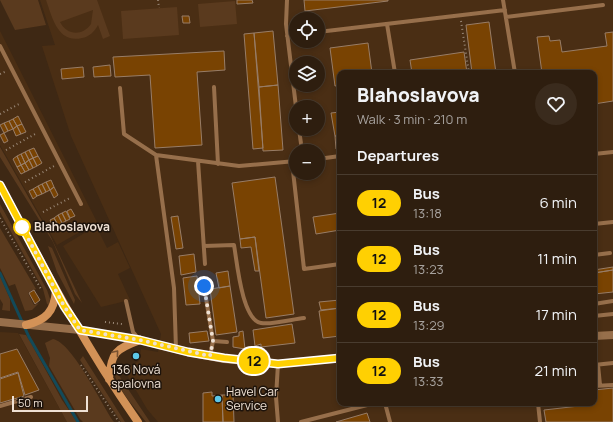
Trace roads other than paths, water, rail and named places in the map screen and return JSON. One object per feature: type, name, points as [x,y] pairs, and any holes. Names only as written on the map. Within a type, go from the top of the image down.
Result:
[{"type":"main road","points":[[0,185],[56,291],[108,379],[138,422]]},
{"type":"main road","points":[[26,325],[37,325],[53,308],[56,291]]},
{"type":"main road","points":[[108,379],[113,356],[124,345],[140,340]]},
{"type":"street","points":[[0,322],[26,325]]},
{"type":"street","points":[[37,325],[80,330],[140,340],[210,356],[278,364],[337,358]]},
{"type":"street","points":[[597,336],[613,335]]},
{"type":"lane","points":[[287,0],[286,24],[295,100]]},
{"type":"lane","points":[[503,0],[515,70]]},
{"type":"lane","points":[[506,18],[602,5]]},
{"type":"lane","points":[[325,31],[505,10]]},
{"type":"lane","points":[[387,24],[395,70]]},
{"type":"lane","points":[[0,46],[81,204]]},
{"type":"lane","points":[[120,88],[124,134],[156,155],[239,166],[289,162]]},
{"type":"lane","points":[[214,88],[218,164]]},
{"type":"lane","points":[[597,154],[613,152]]},
{"type":"lane","points":[[156,155],[174,288],[176,349]]},
{"type":"lane","points":[[325,158],[337,156]]},
{"type":"lane","points":[[198,161],[205,264]]},
{"type":"lane","points":[[296,180],[304,269],[337,264]]},
{"type":"lane","points":[[597,224],[613,222]]},
{"type":"lane","points":[[204,246],[234,245],[246,308],[252,319],[261,323],[304,318]]},
{"type":"lane","points":[[597,255],[610,253]]},
{"type":"lane","points":[[204,286],[213,341],[210,356]]},
{"type":"lane","points":[[126,301],[133,332],[140,340]]},
{"type":"lane","points":[[597,304],[613,301]]},
{"type":"lane","points":[[597,316],[613,314]]},
{"type":"lane","points":[[213,341],[227,342]]},
{"type":"lane","points":[[597,365],[613,363]]},
{"type":"lane","points":[[278,364],[276,397],[278,422]]},
{"type":"lane","points":[[597,370],[600,385]]},
{"type":"lane","points":[[597,386],[613,385]]},
{"type":"lane","points":[[0,406],[31,396]]},
{"type":"lane","points":[[301,422],[363,406]]},
{"type":"lane","points":[[386,406],[390,422]]},
{"type":"lane","points":[[538,406],[540,422]]},
{"type":"waterway","points":[[0,273],[29,337],[78,422]]},
{"type":"place","name":"Blahoslavova","points":[[22,227]]},
{"type":"place","name":"136 Nová spalovna","points":[[136,356]]},
{"type":"place","name":"Havel Car Service","points":[[218,399]]}]
